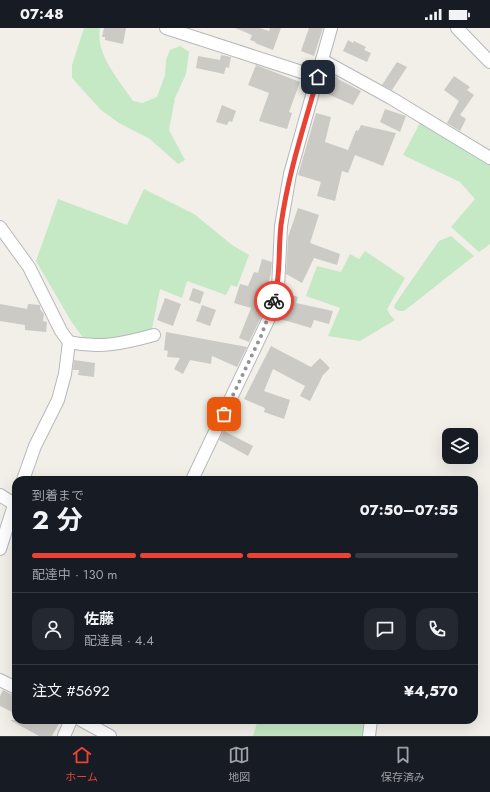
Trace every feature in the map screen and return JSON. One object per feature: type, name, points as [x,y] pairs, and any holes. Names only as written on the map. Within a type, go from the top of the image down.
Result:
[{"type":"street","points":[[166,28],[318,77]]},
{"type":"street","points":[[194,476],[271,314],[278,288],[281,226],[290,174],[331,28]]},
{"type":"street","points":[[457,28],[490,62]]},
{"type":"street","points":[[322,60],[391,98],[490,158]]},
{"type":"street","points":[[0,227],[30,267],[61,331],[69,342],[83,345],[112,345],[154,335]]},
{"type":"street","points":[[24,476],[35,446],[58,400],[65,374],[69,342]]},
{"type":"street","points":[[0,495],[12,500]]},
{"type":"street","points":[[0,549],[12,511]]},
{"type":"street","points":[[0,680],[12,686]]},
{"type":"street","points":[[64,736],[69,724]]},
{"type":"street","points":[[88,724],[110,736]]},
{"type":"street","points":[[369,736],[370,724]]},
{"type":"green space","points":[[84,28],[100,28],[99,38],[101,47],[109,66],[133,101],[142,103],[157,97],[165,75],[166,60],[170,50],[180,46],[189,52],[186,74],[175,98],[169,130],[185,160],[178,164],[150,139],[119,123],[101,110],[72,78],[72,65]]},
{"type":"green space","points":[[420,123],[490,165],[490,244],[479,252],[451,227],[475,199],[460,182],[403,155]]},
{"type":"green space","points":[[144,189],[194,214],[232,245],[249,255],[237,287],[231,285],[226,295],[187,281],[182,298],[160,289],[152,329],[127,338],[102,340],[84,339],[71,321],[36,261],[58,199],[127,225]]},
{"type":"green space","points":[[451,236],[474,256],[404,311],[399,311],[394,308],[395,304],[439,241]]},
{"type":"green space","points":[[365,251],[405,278],[387,309],[395,320],[360,341],[328,336],[340,308],[306,296],[317,266],[341,272],[350,254],[359,259]]},
{"type":"green space","points":[[257,724],[365,724],[362,736],[253,736]]},
{"type":"building","points":[[104,28],[126,28],[123,44],[105,40],[105,37],[102,37]]},
{"type":"building","points":[[235,28],[260,28],[269,31],[270,28],[281,28],[273,50],[255,43],[256,42],[250,40],[252,35]]},
{"type":"building","points":[[309,28],[323,28],[314,56],[301,51]]},
{"type":"building","points":[[348,40],[353,43],[354,41],[366,47],[364,50],[371,53],[367,62],[343,51]]},
{"type":"building","points":[[221,55],[231,57],[229,68],[226,67],[224,74],[196,68],[198,56],[220,60]]},
{"type":"building","points":[[397,62],[407,67],[392,90],[382,85]]},
{"type":"building","points":[[256,65],[300,82],[289,112],[292,113],[287,129],[259,121],[269,93],[248,85]]},
{"type":"building","points":[[328,72],[361,91],[353,105],[325,93],[330,84],[324,81]]},
{"type":"building","points":[[454,76],[470,87],[467,90],[474,95],[460,115],[466,119],[460,131],[447,123],[459,101],[444,90]]},
{"type":"building","points":[[222,105],[236,111],[232,122],[229,121],[227,125],[216,122]]},
{"type":"building","points":[[385,109],[406,116],[400,132],[380,122]]},
{"type":"building","points":[[316,113],[331,117],[325,142],[348,150],[356,130],[358,131],[361,125],[396,133],[383,166],[355,155],[348,173],[342,171],[335,201],[317,196],[321,182],[298,175]]},
{"type":"building","points":[[298,208],[319,215],[310,243],[340,254],[337,265],[314,258],[302,283],[286,274],[288,237]]},
{"type":"building","points":[[262,259],[272,262],[271,274],[263,300],[267,302],[249,342],[239,338],[251,308],[234,303],[240,284],[248,286],[254,272],[258,273]]},
{"type":"building","points":[[193,288],[204,292],[200,304],[189,300]]},
{"type":"building","points":[[288,294],[298,297],[296,303],[333,311],[329,324],[314,320],[311,328],[277,318],[281,306],[284,307]]},
{"type":"building","points":[[165,298],[181,304],[173,326],[157,320]]},
{"type":"building","points":[[0,304],[27,309],[28,304],[40,305],[40,309],[44,314],[43,321],[47,322],[46,332],[25,330],[25,325],[0,321]]},
{"type":"building","points":[[202,305],[216,310],[210,326],[196,321]]},
{"type":"building","points":[[166,332],[247,347],[237,367],[212,356],[211,364],[190,360],[183,374],[174,369],[180,358],[167,357],[168,351],[164,350]]},
{"type":"building","points":[[271,346],[311,367],[320,358],[330,368],[323,375],[310,401],[300,396],[305,386],[273,369],[264,391],[290,400],[284,419],[264,412],[265,408],[244,399]]},
{"type":"building","points":[[74,360],[95,363],[94,377],[78,375],[79,370],[73,370]]},
{"type":"building","points":[[224,431],[253,446],[248,456],[219,440]]},
{"type":"building","points":[[3,690],[12,695],[12,712],[0,706],[0,696]]},
{"type":"building","points":[[17,724],[59,724],[52,736],[39,736]]},
{"type":"way so far","points":[[224,414],[271,314],[274,301]]},
{"type":"route","points":[[274,301],[278,288],[281,226],[290,174],[318,77]]}]
